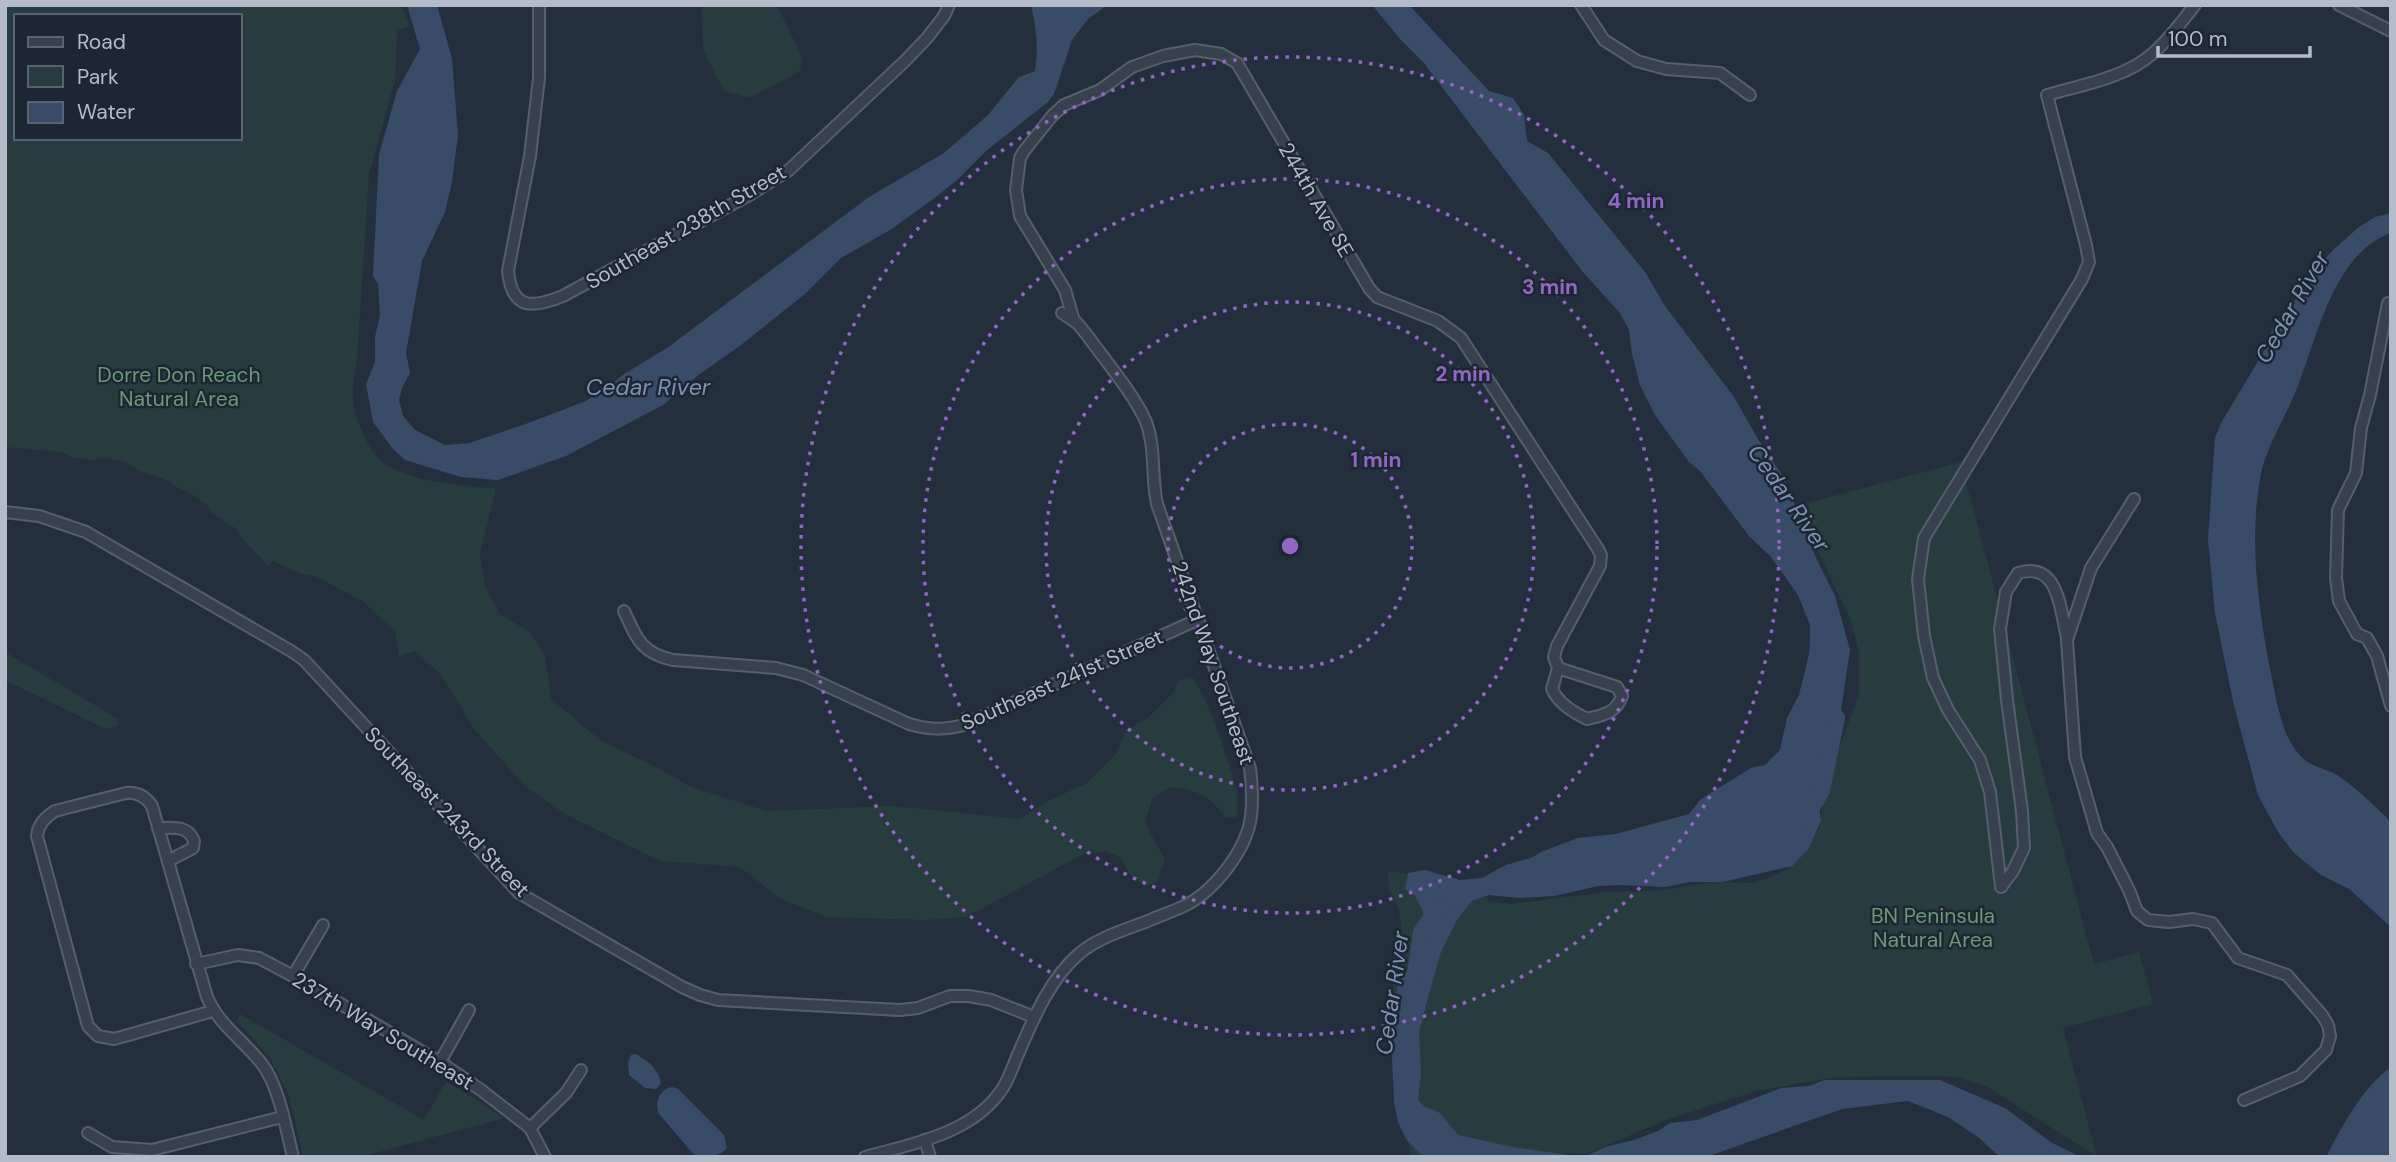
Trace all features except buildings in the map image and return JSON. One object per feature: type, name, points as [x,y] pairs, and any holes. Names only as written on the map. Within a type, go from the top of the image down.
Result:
[{"type":"street","name":"Southeast 238th Street","points":[[539,5],[539,78],[530,156],[508,271],[510,286],[516,296],[525,303],[535,305],[563,296],[751,194],[789,170],[927,38],[949,5]]},
{"type":"street","points":[[1581,5],[1604,40],[1637,61],[1666,69],[1720,73],[1750,95]]},
{"type":"street","points":[[2195,5],[2153,54],[2137,65],[2114,75],[2047,95],[2087,244],[2089,262],[2082,279],[1924,538],[1918,579],[1924,636],[1933,678],[1948,710],[1980,760],[1990,792],[2001,887],[2013,871],[2024,848],[2000,629],[2006,592],[2018,573],[2031,569],[2047,575],[2054,584],[2067,640],[2075,757],[2097,833],[2107,847],[2137,911],[2148,920],[2169,922],[2193,919],[2212,923],[2238,958],[2287,975],[2328,1025],[2330,1035],[2326,1050],[2300,1076],[2244,1100]]},
{"type":"street","points":[[2340,5],[2391,31]]},
{"type":"street","name":"244th Ave SE","points":[[1074,321],[1065,290],[1020,216],[1016,190],[1020,158],[1052,116],[1064,105],[1100,90],[1132,67],[1163,56],[1195,50],[1221,54],[1237,64],[1369,288],[1377,297],[1438,321],[1461,338],[1598,549],[1601,555],[1600,566],[1557,646],[1554,657],[1558,668],[1552,689],[1557,699],[1587,719],[1612,711],[1618,705],[1622,696],[1617,687],[1558,668]]},
{"type":"street","points":[[2388,303],[2361,428],[2356,473],[2339,510],[2336,578],[2339,601],[2357,634],[2367,638],[2377,656],[2391,706]]},
{"type":"street","name":"242nd Way Southeast","points":[[864,1157],[949,1131],[967,1121],[995,1097],[1004,1086],[1034,1017],[1063,970],[1081,952],[1098,941],[1184,906],[1203,894],[1230,863],[1242,844],[1251,819],[1250,768],[1157,504],[1153,487],[1151,440],[1146,422],[1090,340],[1074,321],[1062,313]]},
{"type":"street","points":[[2067,640],[2091,568],[2134,499]]},
{"type":"street","name":"Southeast 243rd Street","points":[[5,512],[39,516],[86,532],[304,660],[519,893],[682,987],[718,1000],[878,1009],[918,1008],[950,996],[969,996],[990,1000],[1034,1017]]},
{"type":"street","name":"Southeast 241st Street","points":[[624,611],[638,642],[657,657],[776,668],[803,675],[927,729],[964,725],[1199,619]]},
{"type":"street","points":[[213,1011],[114,1039],[98,1036],[88,1026],[39,844],[38,831],[41,823],[55,811],[126,793],[144,797],[152,806],[196,964],[213,1011],[263,1065],[270,1079],[293,1157]]},
{"type":"street","points":[[158,828],[179,827],[187,830],[194,841],[193,848],[168,861]]},
{"type":"street","points":[[293,976],[323,925]]},
{"type":"street","name":"237th Way Southeast","points":[[196,964],[238,955],[259,958],[293,976],[440,1062],[530,1128],[545,1157]]},
{"type":"street","points":[[440,1062],[469,1010]]},
{"type":"street","points":[[530,1128],[566,1093],[582,1070]]},
{"type":"street","points":[[88,1133],[112,1147],[152,1150],[282,1117]]},
{"type":"street","points":[[925,1140],[930,1157]]},
{"type":"green space","name":"Dorre Don Reach Natural Area","points":[[5,5],[401,5],[410,26],[397,30],[395,80],[369,174],[353,388],[355,414],[369,446],[378,458],[397,471],[424,479],[496,489],[480,554],[485,586],[500,614],[531,633],[545,656],[551,699],[600,740],[689,786],[766,811],[893,806],[1020,819],[1046,802],[1087,783],[1116,754],[1125,732],[1150,716],[1173,693],[1179,680],[1192,677],[1205,700],[1225,751],[1237,795],[1237,817],[1225,818],[1208,799],[1187,790],[1170,787],[1152,799],[1145,823],[1165,860],[1158,881],[1146,886],[1131,876],[1120,857],[1106,851],[1084,854],[966,917],[925,920],[827,917],[781,899],[740,867],[660,861],[565,814],[525,786],[475,730],[441,675],[415,651],[399,656],[395,632],[364,602],[317,577],[302,574],[272,561],[269,566],[235,528],[211,512],[208,506],[185,489],[182,491],[169,481],[142,472],[126,462],[105,458],[90,460],[61,452],[5,447]]},
{"type":"green space","points":[[701,5],[777,5],[803,59],[799,72],[749,98],[724,91],[703,49]]},
{"type":"green space","name":"BN Peninsula Natural Area","points":[[1961,462],[2094,964],[2139,952],[2153,1004],[2063,1028],[2097,1157],[1988,1087],[1958,1077],[1919,1076],[1836,1077],[1756,1091],[1666,1120],[1586,1154],[1556,1153],[1556,1157],[1410,1157],[1396,1044],[1393,988],[1401,924],[1398,907],[1389,891],[1388,871],[1484,885],[1488,901],[1510,904],[1606,892],[1657,891],[1715,882],[1754,883],[1786,870],[1804,855],[1819,828],[1827,782],[1859,694],[1859,652],[1850,618],[1796,506]]},
{"type":"green space","points":[[5,652],[118,719],[117,726],[105,729],[5,680]]},
{"type":"green space","points":[[240,1014],[424,1120],[446,1081],[505,1118],[360,1157],[303,1157],[289,1096],[270,1058],[237,1021]]},
{"type":"water","name":"Cedar River","points":[[407,5],[437,5],[452,59],[458,135],[445,212],[422,261],[406,353],[410,373],[399,400],[403,416],[415,430],[445,445],[470,443],[586,401],[667,348],[869,197],[944,153],[988,115],[1019,77],[1035,71],[1037,54],[1031,5],[1107,5],[1088,19],[1072,40],[1054,94],[1048,102],[986,151],[932,200],[890,230],[841,258],[806,293],[663,405],[566,456],[498,480],[461,477],[405,460],[373,422],[366,384],[375,362],[375,337],[380,315],[378,284],[373,276],[379,155],[397,91],[420,49]]},
{"type":"water","points":[[1372,5],[1409,5],[1489,91],[1513,98],[1524,115],[1527,141],[1548,153],[1645,272],[1665,306],[1734,397],[1784,478],[1816,558],[1835,596],[1850,650],[1841,710],[1832,740],[1823,753],[1815,776],[1821,821],[1808,850],[1792,866],[1723,882],[1690,882],[1666,887],[1598,886],[1554,896],[1520,898],[1489,895],[1472,901],[1458,918],[1441,952],[1419,1033],[1421,1074],[1418,1100],[1424,1106],[1440,1113],[1458,1135],[1518,1148],[1584,1157],[1423,1157],[1406,1139],[1398,1122],[1394,1102],[1391,1034],[1398,984],[1416,959],[1428,932],[1422,909],[1414,894],[1405,889],[1408,873],[1425,870],[1460,880],[1482,878],[1506,865],[1578,838],[1616,834],[1689,814],[1701,799],[1751,768],[1765,765],[1780,750],[1787,718],[1799,695],[1809,654],[1810,625],[1798,595],[1771,557],[1749,536],[1655,415],[1640,385],[1629,330],[1620,313],[1582,271],[1423,62]]},
{"type":"water","points":[[2391,213],[2391,233],[2371,243],[2354,259],[2329,301],[2296,391],[2274,437],[2259,485],[2255,551],[2261,616],[2273,686],[2285,731],[2292,745],[2311,764],[2341,778],[2391,823],[2391,927],[2349,889],[2321,875],[2294,853],[2278,832],[2258,795],[2234,706],[2215,613],[2208,539],[2215,438],[2221,423],[2263,353],[2275,323],[2334,249],[2359,227],[2375,217]]},
{"type":"water","points":[[636,1054],[658,1073],[661,1083],[656,1089],[645,1088],[629,1075],[628,1063],[631,1055]]},
{"type":"water","points":[[2391,1067],[2391,1157],[2326,1157],[2362,1097]]},
{"type":"water","points":[[1824,1080],[1940,1080],[2005,1108],[2052,1143],[2081,1157],[2000,1157],[1978,1137],[1948,1117],[1908,1101],[1842,1109],[1706,1157],[1584,1157],[1605,1147],[1658,1131],[1670,1123],[1697,1120],[1781,1088],[1809,1086]]},
{"type":"water","points":[[672,1087],[678,1089],[724,1135],[727,1148],[724,1151],[713,1156],[696,1157],[659,1114],[659,1097]]},
{"type":"waterway","name":"Cedar River","points":[[1806,817],[1821,790],[1836,718]]},
{"type":"waterway","name":"Cedar River","points":[[1416,974],[1422,932],[1440,907]]}]
